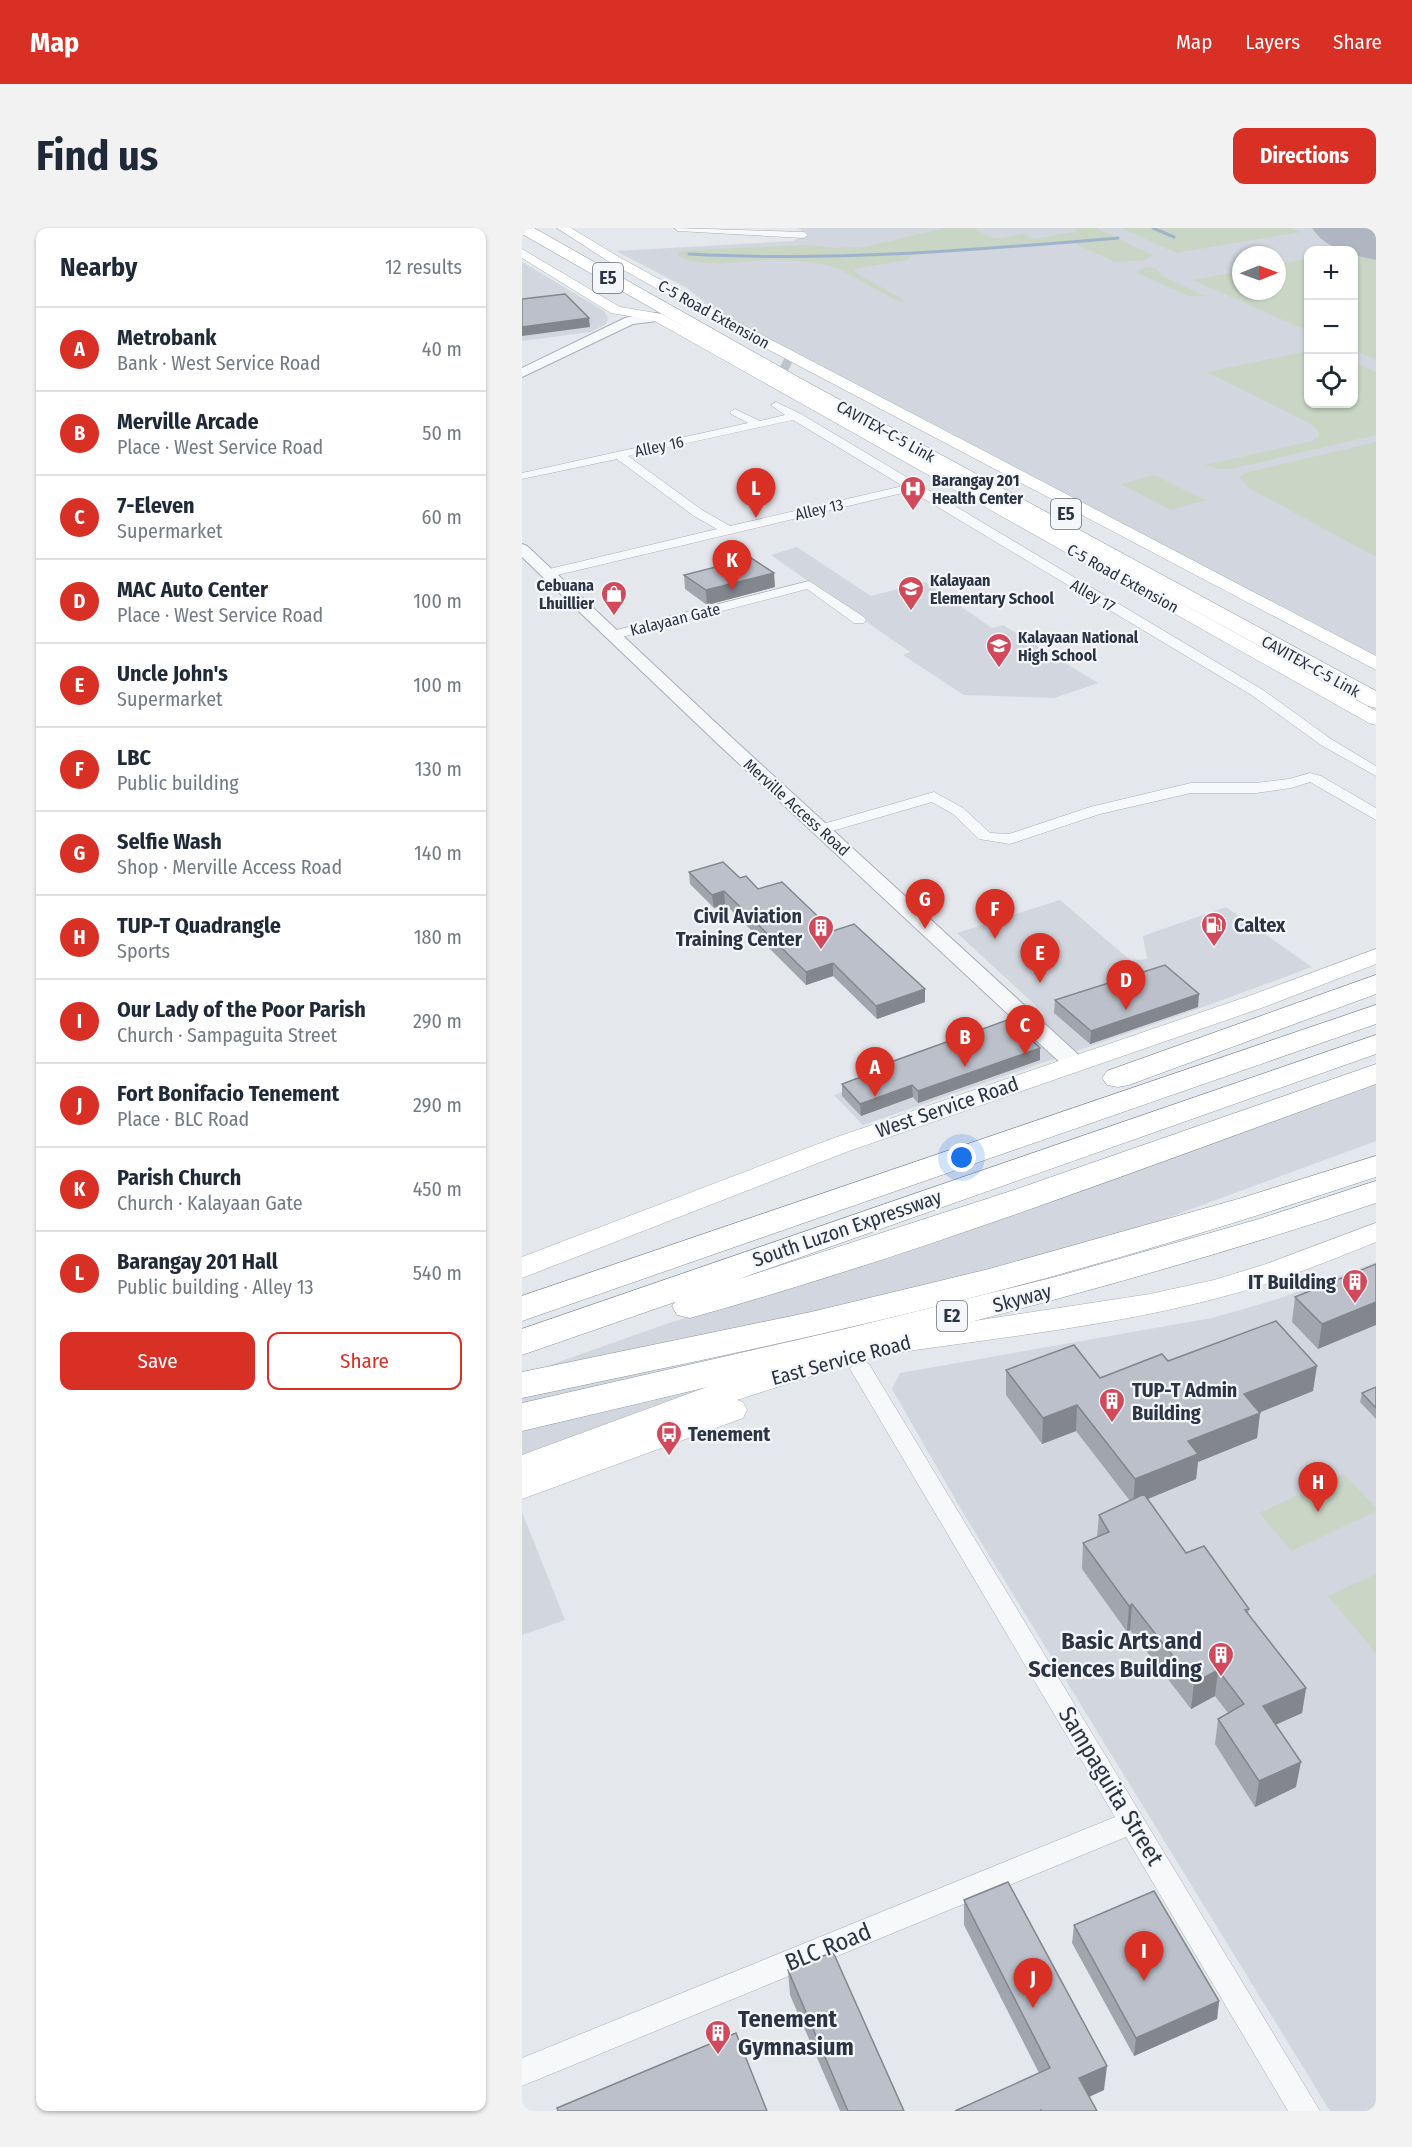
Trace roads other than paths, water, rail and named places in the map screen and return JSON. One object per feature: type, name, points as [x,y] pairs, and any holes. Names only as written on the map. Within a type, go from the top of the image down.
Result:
[{"type":"highway","name":"CAVITEX–C-5 Link","points":[[523,228],[801,386],[1277,638],[1376,683]]},
{"type":"highway","name":"CAVITEX–C-5 Link","points":[[543,228],[1277,638],[1376,701]]},
{"type":"highway","points":[[750,1231],[780,1207],[822,1186],[950,1137],[1376,984]]},
{"type":"highway","name":"South Luzon Expressway","points":[[522,1309],[1376,1014]]},
{"type":"highway","name":"South Luzon Expressway","points":[[522,1342],[1376,1044]]},
{"type":"highway","points":[[522,1358],[826,1265],[1376,1073]]},
{"type":"highway","name":"Skyway","points":[[522,1385],[811,1324],[990,1281],[1150,1237],[1376,1167]]},
{"type":"highway","name":"Skyway","points":[[522,1417],[825,1349],[1149,1265],[1268,1229],[1376,1192]]},
{"type":"main road","name":"C-5 Road Extension","points":[[563,228],[615,260],[736,327],[1376,664]]},
{"type":"main road","name":"C-5 Road Extension","points":[[522,253],[616,310],[657,317],[1376,719]]},
{"type":"main road","name":"West Service Road","points":[[522,1268],[840,1144],[1258,1001],[1376,956]]},
{"type":"main road","name":"East Service Road","points":[[522,1467],[726,1392],[852,1352],[895,1342],[1150,1304],[1194,1294],[1272,1272],[1376,1232]]},
{"type":"main road","name":"East Service Road","points":[[522,1487],[736,1408],[861,1369],[918,1357],[1158,1319],[1203,1309],[1286,1286],[1376,1251]]},
{"type":"street","points":[[678,228],[804,235]]},
{"type":"street","points":[[612,329],[617,320],[616,310]]},
{"type":"street","points":[[522,373],[637,318],[657,317]]},
{"type":"street","name":"Alley 17","points":[[776,405],[1258,693],[1326,742],[1376,772]]},
{"type":"street","points":[[735,412],[759,425]]},
{"type":"street","name":"Alley 16","points":[[522,476],[796,416]]},
{"type":"street","points":[[619,455],[698,513],[727,530]]},
{"type":"street","name":"Alley 13","points":[[549,573],[911,487]]},
{"type":"street","name":"Merville Access Road","points":[[522,549],[724,740],[1074,1063]]},
{"type":"street","name":"Kalayaan Gate","points":[[614,635],[811,585],[859,620]]},
{"type":"street","points":[[822,829],[934,797],[958,812],[985,836],[1010,838],[1095,810],[1191,788],[1256,789],[1310,777],[1376,814]]},
{"type":"street","name":"Sampaguita Street","points":[[861,1369],[1305,2111]]},
{"type":"street","name":"BLC Road","points":[[522,2072],[1133,1822]]},
{"type":"waterway","points":[[1153,228],[1174,237]]},
{"type":"waterway","points":[[689,254],[850,256],[1118,238]]},
{"type":"tunnel","points":[[783,361],[791,365]]},
{"type":"place","name":"Barangay 201 Health Center","points":[[913,512]]},
{"type":"place","name":"Barangay 201 Hall","points":[[756,518]]},
{"type":"place","name":"Parish Church","points":[[732,590]]},
{"type":"place","name":"Kalayaan Elementary School","points":[[911,612]]},
{"type":"place","name":"Cebuana Lhuillier","points":[[614,617]]},
{"type":"place","name":"Kalayaan National High School","points":[[999,669]]},
{"type":"place","name":"Selfie Wash","points":[[925,929]]},
{"type":"place","name":"LBC","points":[[995,939]]},
{"type":"place","name":"Caltex","points":[[1214,948]]},
{"type":"place","name":"Civil Aviation Training Center","points":[[821,951]]},
{"type":"place","name":"Uncle John's","points":[[1040,983]]},
{"type":"place","name":"MAC Auto Center","points":[[1126,1010]]},
{"type":"place","name":"7-Eleven","points":[[1025,1055]]},
{"type":"place","name":"Merville Arcade","points":[[965,1067]]},
{"type":"place","name":"Metrobank","points":[[875,1097]]},
{"type":"place","name":"IT Building","points":[[1355,1305]]},
{"type":"place","name":"TUP-T Admin Building","points":[[1112,1424]]},
{"type":"place","name":"Tenement","points":[[669,1457]]},
{"type":"place","name":"TUP-T Quadrangle","points":[[1318,1512]]},
{"type":"place","name":"Basic Arts and Sciences Building","points":[[1221,1678]]},
{"type":"place","name":"Our Lady of the Poor Parish","points":[[1144,1981]]},
{"type":"place","name":"Fort Bonifacio Tenement","points":[[1033,2008]]},
{"type":"place","name":"Tenement Gymnasium","points":[[718,2056]]}]
